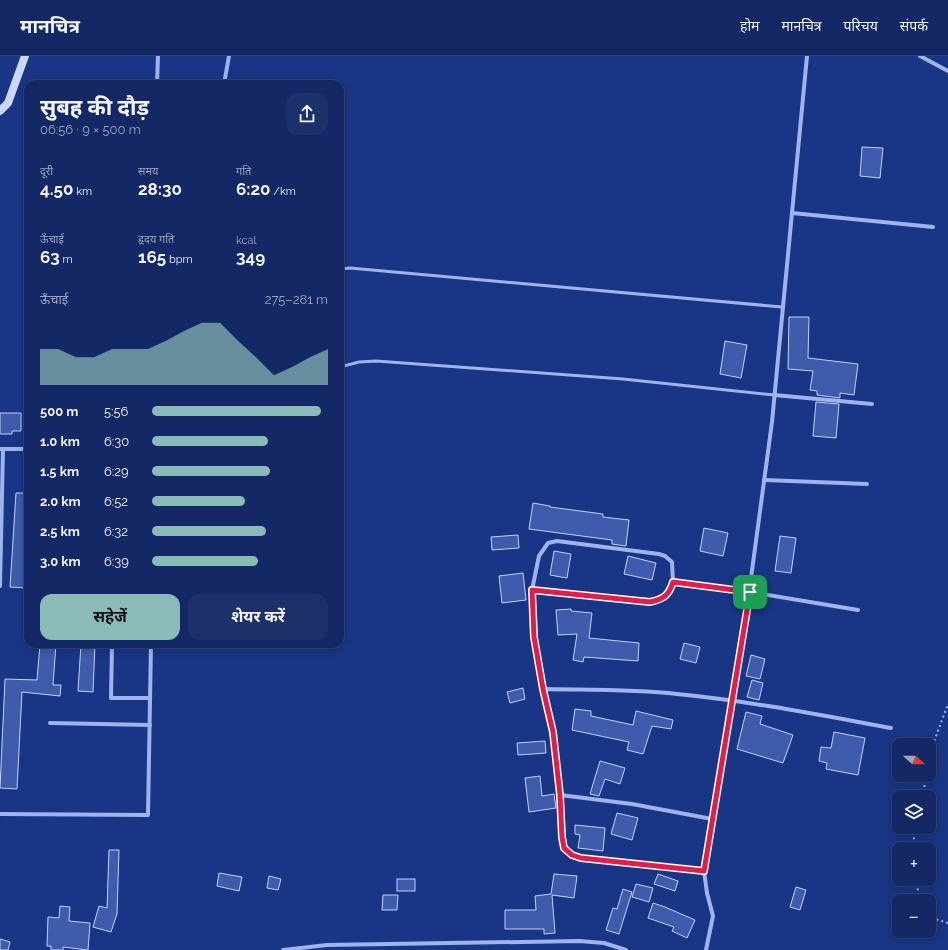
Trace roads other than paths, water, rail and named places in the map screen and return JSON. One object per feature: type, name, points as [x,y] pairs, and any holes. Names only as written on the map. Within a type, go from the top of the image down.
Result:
[{"type":"main road","points":[[0,112],[8,103],[25,56]]},
{"type":"street","points":[[157,80],[158,56]]},
{"type":"street","points":[[225,80],[229,56]]},
{"type":"street","points":[[706,950],[713,916],[707,893],[704,871],[750,592],[772,422],[807,56]]},
{"type":"street","points":[[920,56],[948,71]]},
{"type":"street","points":[[792,213],[933,227]]},
{"type":"street","points":[[774,395],[872,404]]},
{"type":"street","points":[[0,586],[2,449],[24,449]]},
{"type":"street","points":[[764,480],[867,484]]},
{"type":"street","points":[[532,590],[650,602],[660,600],[666,597],[670,592],[673,582],[672,562],[666,556],[659,554],[557,541],[548,543],[541,552],[532,590],[534,637],[543,689],[553,732],[564,848],[572,855],[581,858],[704,871]]},
{"type":"street","points":[[673,582],[750,592],[858,610]]},
{"type":"street","points":[[112,648],[111,698],[150,698]]},
{"type":"street","points":[[0,814],[148,816],[150,648]]},
{"type":"street","points":[[543,689],[645,691],[732,700],[891,728]]},
{"type":"street","points":[[50,723],[150,725]]},
{"type":"street","points":[[560,795],[632,804],[712,819]]},
{"type":"street","points":[[283,950],[327,945],[579,941],[604,943],[626,950]]},
{"type":"street","points":[[415,950],[416,944]]},
{"type":"lane","points":[[344,269],[782,307]]},
{"type":"lane","points":[[344,366],[359,362],[376,361],[499,369],[623,379],[774,395]]}]
